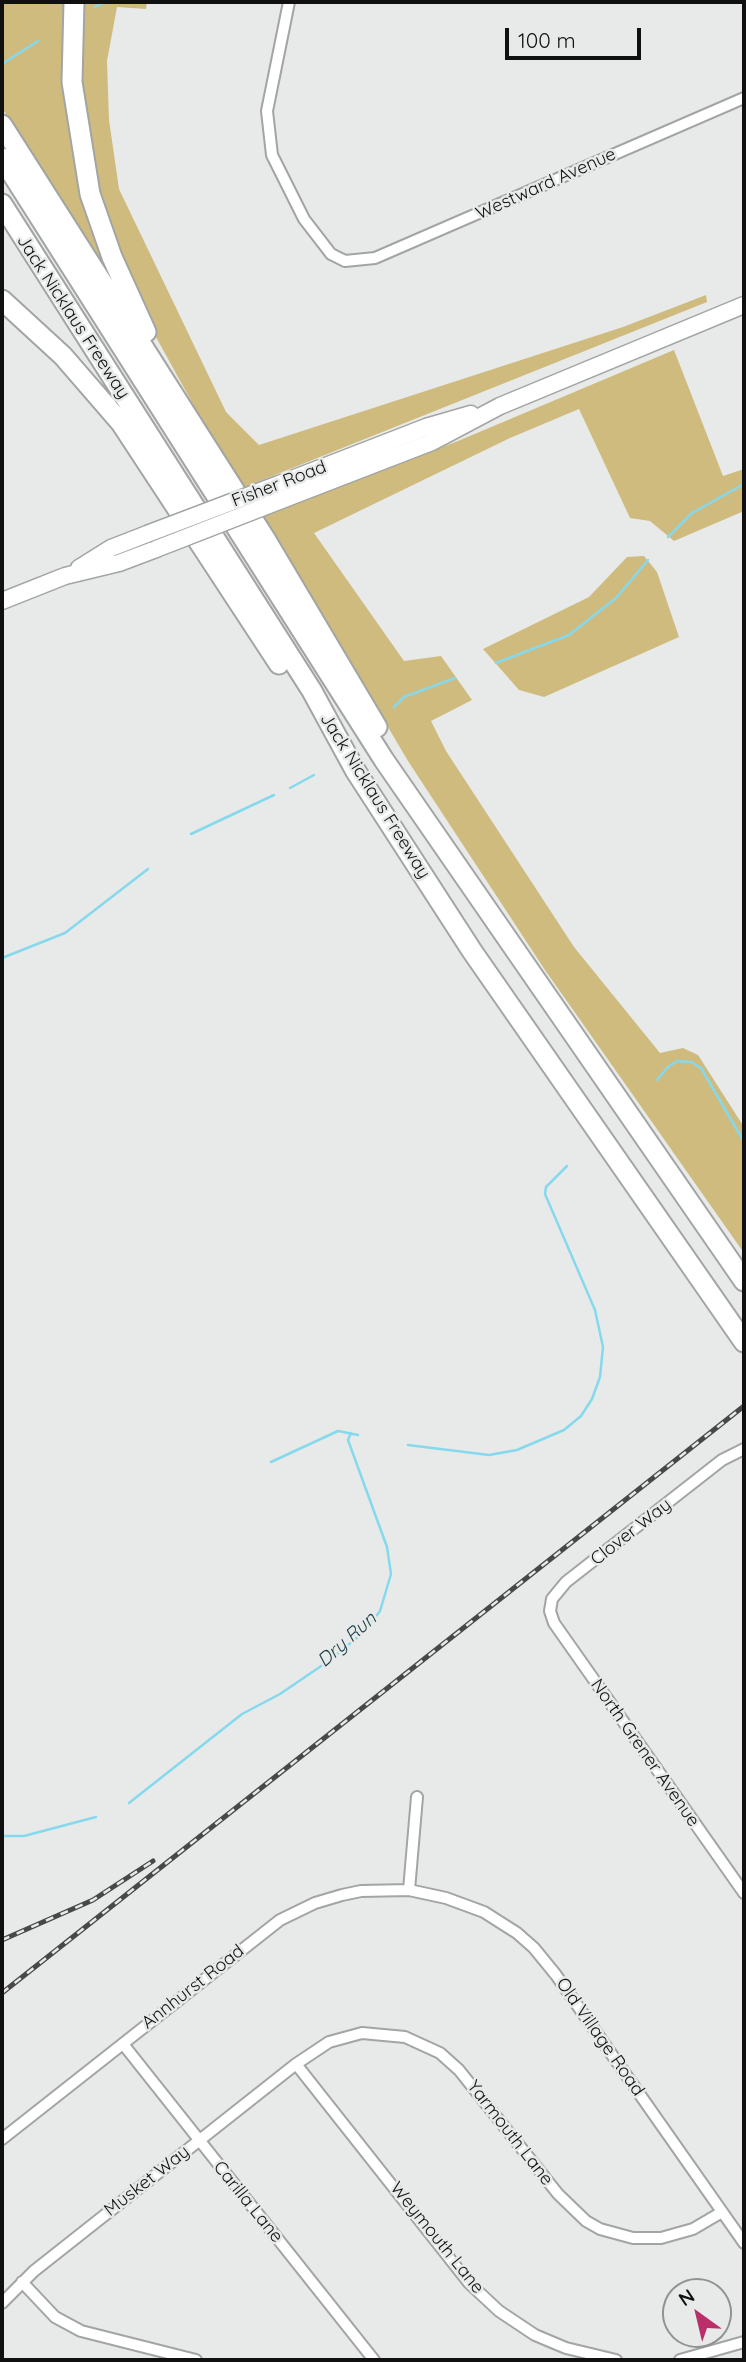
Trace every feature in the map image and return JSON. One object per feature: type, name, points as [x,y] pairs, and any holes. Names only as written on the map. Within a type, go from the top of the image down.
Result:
[{"type":"highway","points":[[75,2],[72,82],[90,194],[121,280],[186,415]]},
{"type":"highway","points":[[2,125],[321,631],[456,864]]},
{"type":"highway","name":"Jack Nicklaus Freeway","points":[[2,158],[384,760],[744,1281]]},
{"type":"highway","name":"Jack Nicklaus Freeway","points":[[2,204],[312,691],[355,770],[488,974],[744,1342]]},
{"type":"highway","points":[[2,300],[64,356],[121,424],[301,697],[355,770]]},
{"type":"main road","name":"Fisher Road","points":[[2,601],[65,576],[119,563],[432,442],[500,406],[744,306]]},
{"type":"main road","name":"Fisher Road","points":[[65,576],[111,548],[425,427],[500,406]]},
{"type":"street","name":"Westward Avenue","points":[[289,2],[267,111],[272,155],[312,230],[331,254],[345,261],[374,258],[744,98]]},
{"type":"street","name":"Clover Way","points":[[550,1611],[552,1599],[560,1587],[722,1460],[744,1449]]},
{"type":"street","name":"North Grener Avenue","points":[[550,1611],[561,1633],[744,1893]]},
{"type":"street","points":[[409,1889],[417,1797]]},
{"type":"street","name":"Annhurst Road","points":[[2,2139],[265,1931],[295,1912],[315,1903],[361,1891],[409,1889]]},
{"type":"street","name":"Old Village Road","points":[[409,1889],[446,1898],[484,1912],[517,1933],[534,1948],[556,1975],[744,2243]]},
{"type":"street","name":"Yarmouth Lane","points":[[296,2064],[329,2042],[348,2035],[377,2032],[413,2039],[440,2053],[460,2070],[558,2194],[578,2215],[600,2229],[633,2238],[661,2238],[693,2230],[722,2212]]},
{"type":"street","name":"Carilla Lane","points":[[122,2043],[374,2360]]},
{"type":"street","name":"Musket Way","points":[[2,2303],[22,2282],[296,2064]]},
{"type":"street","name":"Weymouth Lane","points":[[296,2064],[469,2283],[499,2311],[535,2335],[566,2348],[616,2360]]},
{"type":"street","points":[[22,2282],[55,2317],[81,2331],[196,2360]]},
{"type":"street","points":[[680,2360],[744,2343]]},
{"type":"shaded area","points":[[2,2],[71,2],[72,119],[129,313],[2,108]]},
{"type":"shaded area","points":[[82,2],[147,2],[146,9],[117,7],[107,61],[109,120],[119,189],[226,412],[259,445],[623,327],[706,295],[707,302],[245,487],[195,408],[156,337],[123,270],[106,223],[92,167],[82,99]]},
{"type":"shaded area","points":[[674,350],[723,476],[744,469],[744,511],[674,541],[650,521],[630,518],[579,409],[510,438],[314,533],[404,661],[441,656],[472,700],[431,721],[446,751],[574,947],[660,1053],[683,1048],[698,1055],[744,1127],[744,1253],[545,970],[408,761],[263,515],[458,441]]},
{"type":"shaded area","points":[[644,556],[657,572],[679,637],[544,697],[519,690],[483,649],[589,597],[627,557]]},
{"type":"waterway","points":[[95,7],[105,2]]},
{"type":"waterway","points":[[2,64],[38,41]]},
{"type":"waterway","points":[[668,537],[692,513],[744,484]]},
{"type":"waterway","points":[[496,663],[569,635],[616,598],[648,560]]},
{"type":"waterway","points":[[394,707],[404,697],[455,678]]},
{"type":"waterway","points":[[290,788],[314,775]]},
{"type":"waterway","points":[[191,834],[274,795]]},
{"type":"waterway","points":[[2,958],[65,933],[148,869]]},
{"type":"waterway","name":"Dry Run","points":[[657,1080],[677,1061],[691,1062],[701,1068],[744,1142]]},
{"type":"waterway","name":"Dry Run","points":[[408,1445],[489,1455],[517,1450],[564,1430],[581,1416],[592,1399],[600,1377],[603,1347],[595,1310],[545,1194],[546,1187],[567,1166]]},
{"type":"waterway","name":"Dry Run","points":[[271,1462],[338,1431],[358,1435]]},
{"type":"waterway","name":"Dry Run","points":[[129,1803],[242,1714],[280,1694],[330,1660],[365,1631],[380,1611],[391,1574],[387,1547],[348,1440],[351,1433]]},
{"type":"waterway","name":"Dry Run","points":[[2,1836],[24,1836],[96,1817]]},
{"type":"railway","points":[[2,1993],[744,1406]]},
{"type":"railway","points":[[2,1940],[93,1900],[153,1861]]}]
